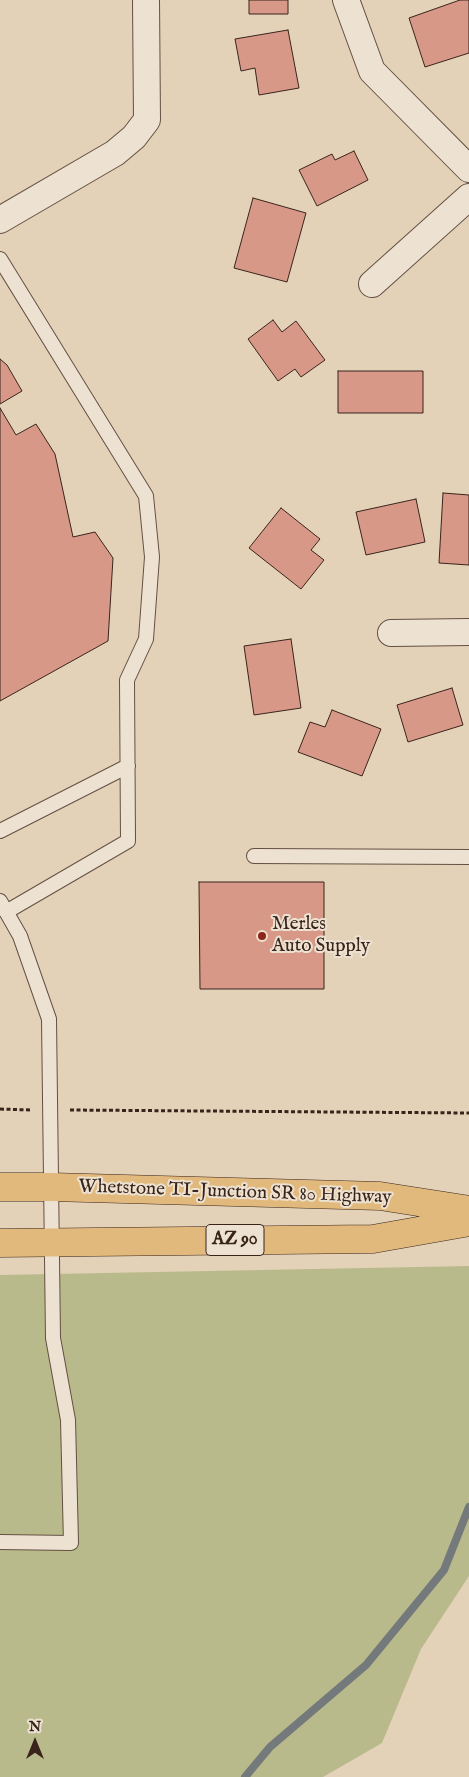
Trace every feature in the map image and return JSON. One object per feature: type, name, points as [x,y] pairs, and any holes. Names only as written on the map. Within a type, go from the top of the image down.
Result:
[{"type":"highway","name":"Whetstone TI-Junction SR 80 Highway","points":[[0,1187],[380,1196],[469,1210]]},
{"type":"highway","name":"Whetstone TI-Junction SR 80 Highway","points":[[0,1243],[372,1239],[469,1222]]},
{"type":"street","points":[[0,220],[115,153],[134,136],[147,120],[146,0]]},
{"type":"street","points":[[346,0],[372,71],[465,158]]},
{"type":"street","points":[[372,284],[469,197]]},
{"type":"street","points":[[391,634],[469,632]]},
{"type":"lane","points":[[0,259],[146,496],[152,556],[146,639],[127,680],[128,841],[3,907],[20,936],[49,1019],[54,1338],[68,1420],[71,1543],[0,1542]]},
{"type":"lane","points":[[0,831],[128,766]]},
{"type":"lane","points":[[254,856],[469,857]]},
{"type":"path","points":[[0,1109],[469,1113]]},
{"type":"green space","points":[[469,1266],[469,1576],[421,1649],[382,1743],[323,1777],[0,1777],[0,1275]]},
{"type":"building","points":[[249,0],[288,0],[288,14],[249,14]]},
{"type":"building","points":[[460,0],[469,0],[469,53],[425,67],[409,18]]},
{"type":"building","points":[[288,30],[299,88],[259,95],[255,68],[241,71],[235,39]]},
{"type":"building","points":[[354,151],[368,180],[317,206],[299,170],[332,154],[335,160]]},
{"type":"building","points":[[253,198],[306,213],[287,282],[234,268]]},
{"type":"building","points":[[273,320],[282,332],[296,321],[325,360],[301,377],[295,369],[278,381],[248,339]]},
{"type":"building","points":[[0,359],[7,365],[22,391],[0,404]]},
{"type":"building","points":[[338,371],[423,371],[423,413],[338,413]]},
{"type":"building","points":[[0,408],[16,435],[36,424],[55,454],[73,537],[95,532],[113,558],[108,641],[0,701]]},
{"type":"building","points":[[443,493],[469,495],[469,565],[439,563]]},
{"type":"building","points":[[416,499],[425,542],[366,555],[356,512]]},
{"type":"building","points":[[281,508],[320,539],[311,550],[324,560],[301,589],[249,548]]},
{"type":"building","points":[[291,639],[301,708],[254,715],[244,646]]},
{"type":"building","points":[[452,688],[463,725],[408,742],[397,705]]},
{"type":"building","points":[[332,710],[381,729],[362,776],[298,752],[310,722],[325,727]]},
{"type":"building","name":"Merles Auto Supply","points":[[199,882],[324,882],[324,989],[200,989]]},
{"type":"waterway","points":[[245,1777],[270,1747],[366,1665],[444,1570],[469,1507]]},
{"type":"place","name":"Merles Auto Supply","points":[[262,936]]}]
